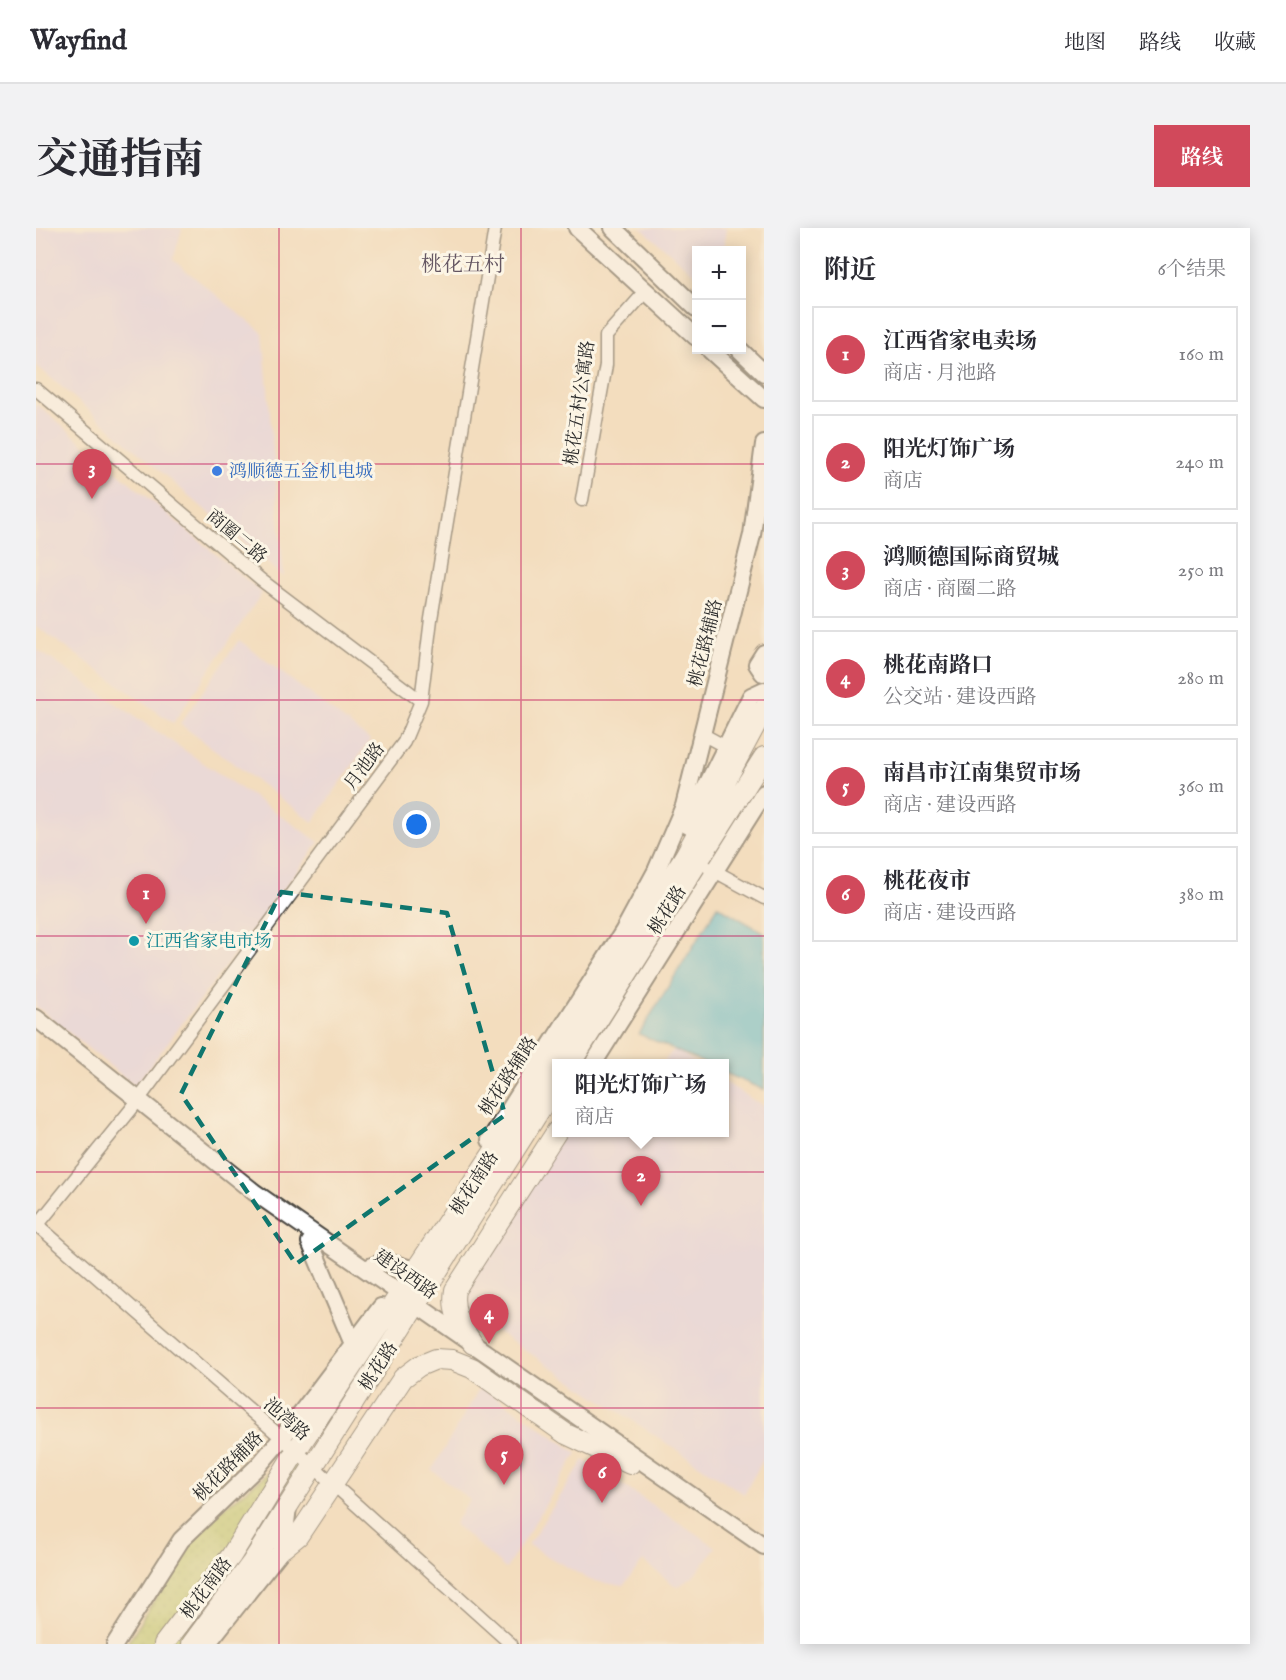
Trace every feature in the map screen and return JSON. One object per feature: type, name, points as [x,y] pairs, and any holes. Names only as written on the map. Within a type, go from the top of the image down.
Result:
[{"type":"main road","points":[[577,228],[692,333]]},
{"type":"main road","points":[[613,228],[692,304]]},
{"type":"main road","points":[[714,354],[764,399]]},
{"type":"main road","points":[[744,354],[764,373]]},
{"type":"main road","name":"桃花路辅路","points":[[115,1644],[181,1540],[259,1465],[289,1444],[353,1344],[401,1300],[408,1269],[623,932],[656,871],[684,806],[752,535],[764,444]]},
{"type":"main road","points":[[563,1059],[688,823],[751,696],[763,682],[757,664],[764,653]]},
{"type":"main road","name":"桃花南路","points":[[563,1059],[685,856],[764,709]]},
{"type":"main road","name":"桃花路","points":[[563,1059],[706,867],[764,757]]},
{"type":"main road","points":[[596,1059],[706,867],[764,794]]},
{"type":"main road","name":"建设西路","points":[[36,1018],[248,1199],[310,1242],[473,1344],[764,1546]]},
{"type":"main road","name":"建设西路","points":[[36,1029],[254,1192],[366,1269],[401,1300],[764,1557]]},
{"type":"main road","name":"桃花南路","points":[[164,1644],[231,1556],[289,1444],[401,1300],[552,1076]]},
{"type":"main road","name":"桃花路","points":[[192,1644],[251,1564],[313,1466],[401,1300],[552,1090]]},
{"type":"main road","points":[[473,1344],[457,1320],[453,1300],[455,1290],[553,1137]]},
{"type":"main road","points":[[310,1242],[353,1344]]},
{"type":"main road","points":[[366,1269],[379,1262],[391,1263],[408,1269]]},
{"type":"main road","points":[[207,1644],[283,1548],[298,1536],[403,1378],[419,1366],[436,1359],[452,1360],[472,1368],[566,1434],[630,1464]]},
{"type":"main road","points":[[283,1548],[288,1506]]},
{"type":"street","name":"月池路","points":[[36,1225],[135,1103],[404,742],[421,701],[430,619],[495,228]]},
{"type":"street","name":"桃花五村公寓路","points":[[582,500],[606,365],[606,336],[646,291]]},
{"type":"street","name":"商圈二路","points":[[36,389],[261,580],[421,701]]},
{"type":"street","points":[[702,734],[726,747]]},
{"type":"street","points":[[706,867],[764,898]]},
{"type":"street","name":"池湾路","points":[[36,1225],[289,1444],[511,1644]]},
{"type":"highlighted area","points":[[281,892],[447,913],[505,1115],[296,1264],[181,1094]]},
{"type":"shaded area","name":"鸿顺德五金机电城","points":[[36,228],[182,228],[173,260],[263,333],[284,577],[36,365]]},
{"type":"shaded area","points":[[641,228],[726,228],[724,246],[692,246],[692,272]]},
{"type":"shaded area","points":[[36,404],[262,593],[173,723],[36,626]]},
{"type":"shaded area","points":[[239,640],[370,740],[313,822],[180,724]]},
{"type":"shaded area","points":[[36,649],[319,842],[135,1086],[36,1006]]},
{"type":"shaded area","points":[[674,1049],[690,1059],[666,1059]]},
{"type":"shaded area","points":[[729,1085],[764,1107],[764,1458],[744,1494],[457,1305],[561,1137],[729,1137]]},
{"type":"shaded area","points":[[481,1386],[577,1453],[506,1569],[454,1524],[470,1500],[432,1470]]},
{"type":"shaded area","points":[[584,1460],[716,1547],[693,1577],[677,1587],[643,1561],[623,1586],[590,1580],[528,1545]]},
{"type":"green space","points":[[289,1457],[298,1466],[227,1578],[176,1644],[127,1644],[189,1543],[221,1510]]},
{"type":"water","points":[[718,906],[764,933],[764,1090],[729,1075],[729,1059],[695,1059],[639,1034]]},
{"type":"place","name":"鸿顺德五金机电城","points":[[217,471]]},
{"type":"place","name":"鸿顺德国际商贸城","points":[[92,499]]},
{"type":"place","name":"江西省家电卖场","points":[[146,924]]},
{"type":"place","name":"江西省家电市场","points":[[134,941]]},
{"type":"place","name":"阳光灯饰广场","points":[[641,1206]]},
{"type":"place","name":"桃花南路口","points":[[489,1344]]},
{"type":"place","name":"南昌市江南集贸市场","points":[[504,1485]]},
{"type":"place","name":"桃花夜市","points":[[602,1503]]},
{"type":"district","name":"桃花五村","points":[[463,264]]}]
